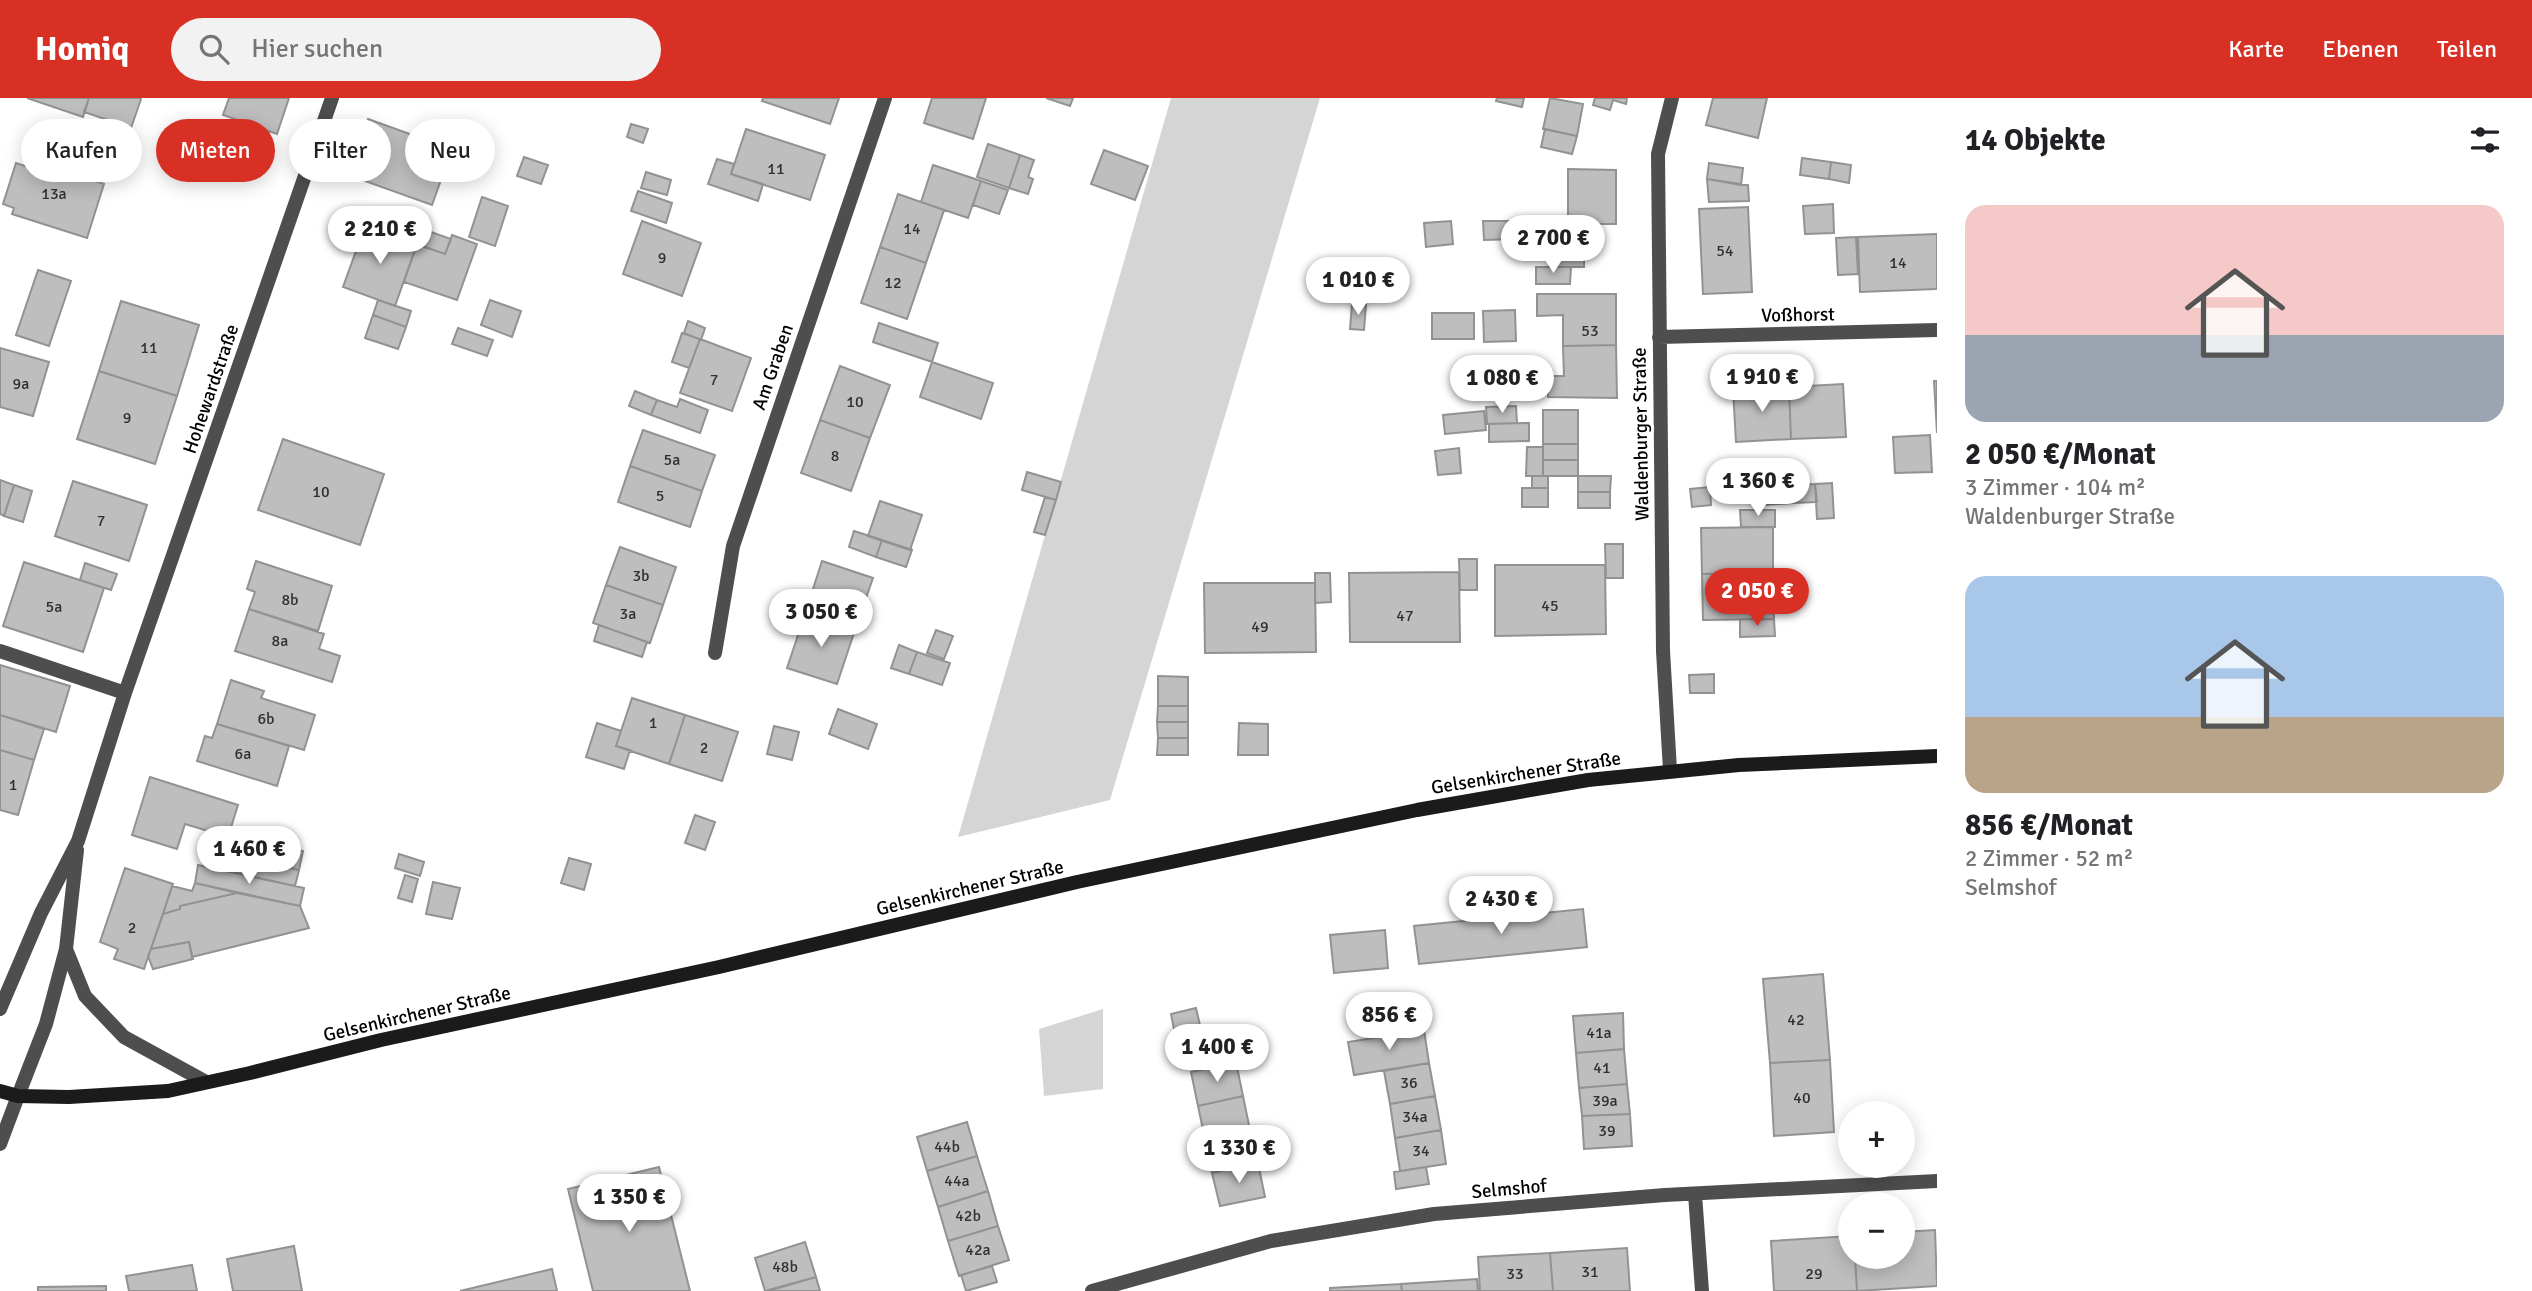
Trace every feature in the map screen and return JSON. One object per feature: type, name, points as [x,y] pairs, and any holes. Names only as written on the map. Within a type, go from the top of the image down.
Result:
[{"type":"main road","name":"Gelsenkirchener Straße","points":[[0,1091],[18,1096],[69,1097],[168,1091],[381,1040],[719,967],[1105,876],[1417,810],[1588,780],[1740,765],[1937,756]]},
{"type":"street","name":"Hohewardstraße","points":[[0,1009],[41,913],[78,841],[125,693],[332,98]]},
{"type":"street","name":"Am Graben","points":[[715,653],[733,546],[885,98]]},
{"type":"street","name":"Waldenburger Straße","points":[[1670,770],[1663,651],[1658,154],[1672,98]]},
{"type":"street","name":"Voßhorst","points":[[1659,337],[1937,330]]},
{"type":"street","points":[[0,651],[125,693]]},
{"type":"street","name":"Hohewardstraße","points":[[0,1143],[46,1024],[65,949],[78,841]]},
{"type":"street","name":"Hohewardstraße","points":[[65,949],[85,996],[124,1037],[206,1082]]},
{"type":"street","name":"Selmshof","points":[[1092,1291],[1271,1241],[1434,1214],[1695,1194],[1937,1181]]},
{"type":"street","points":[[1695,1194],[1702,1291]]},
{"type":"shaded area","points":[[1171,98],[1320,98],[1110,800],[958,837]]},
{"type":"shaded area","points":[[1103,1009],[1103,1089],[1044,1096],[1039,1029]]},
{"type":"building","points":[[27,98],[89,98],[83,117]]},
{"type":"building","points":[[89,98],[141,99],[134,119],[105,119],[84,112]]},
{"type":"building","points":[[229,98],[289,98],[277,134],[275,119],[234,119],[223,115]]},
{"type":"building","points":[[763,98],[839,98],[830,124],[762,101]]},
{"type":"building","points":[[932,98],[986,98],[973,139],[924,123]]},
{"type":"building","points":[[1046,98],[1073,98],[1070,106]]},
{"type":"building","points":[[1497,98],[1524,98],[1522,107],[1496,101]]},
{"type":"building","points":[[1550,98],[1583,104],[1577,136],[1543,129]]},
{"type":"building","points":[[1595,98],[1627,98],[1626,104],[1613,100],[1610,110],[1593,105]]},
{"type":"building","points":[[1713,98],[1767,98],[1758,138],[1706,125]]},
{"type":"building","points":[[631,124],[648,129],[643,143],[627,137]]},
{"type":"building","points":[[391,127],[405,132],[405,182],[440,182],[432,205],[368,182],[391,182]]},
{"type":"building","points":[[746,129],[825,155],[810,200],[731,174]]},
{"type":"building","points":[[1545,129],[1577,136],[1572,154],[1541,147]]},
{"type":"building","points":[[988,144],[1020,155],[1009,188],[977,177]]},
{"type":"building","points":[[1104,150],[1148,166],[1135,200],[1091,184]]},
{"type":"building","points":[[1020,155],[1034,160],[1028,177],[1033,179],[1028,194],[1009,188]]},
{"type":"building","points":[[524,157],[548,165],[541,184],[517,176]]},
{"type":"building","points":[[1802,158],[1831,162],[1829,179],[1800,175]]},
{"type":"building","points":[[717,159],[734,164],[731,174],[763,184],[758,201],[708,184]]},
{"type":"building","points":[[1831,162],[1851,165],[1849,183],[1829,179]]},
{"type":"building","points":[[16,163],[21,165],[21,182],[104,184],[87,238],[12,214],[14,208],[3,204]]},
{"type":"building","points":[[1709,163],[1743,168],[1741,185],[1707,179]]},
{"type":"building","points":[[933,165],[981,181],[968,218],[921,202]]},
{"type":"building","points":[[1568,169],[1616,170],[1616,224],[1568,224]]},
{"type":"building","points":[[646,172],[671,180],[667,195],[641,188]]},
{"type":"building","points":[[1707,179],[1748,185],[1749,201],[1709,202]]},
{"type":"building","points":[[981,181],[1008,190],[999,214],[973,205]]},
{"type":"building","points":[[638,191],[672,203],[666,223],[631,211]]},
{"type":"building","points":[[898,194],[944,210],[926,263],[880,247]]},
{"type":"building","points":[[482,197],[508,206],[495,246],[469,237]]},
{"type":"building","points":[[1833,204],[1834,233],[1805,234],[1803,206]]},
{"type":"building","points":[[1748,207],[1752,292],[1703,294],[1699,209]]},
{"type":"building","points":[[642,221],[701,243],[682,296],[623,274]]},
{"type":"building","points":[[1451,221],[1453,244],[1426,247],[1424,223]]},
{"type":"building","points":[[1483,221],[1520,221],[1520,239],[1484,240]]},
{"type":"building","points":[[403,222],[451,239],[445,254],[397,238]]},
{"type":"building","points":[[365,226],[417,244],[395,306],[343,287]]},
{"type":"building","points":[[1937,234],[1937,289],[1860,292],[1858,237]]},
{"type":"building","points":[[452,235],[477,244],[457,300],[404,282],[417,244],[445,254]]},
{"type":"building","points":[[1856,237],[1858,274],[1838,275],[1836,238]]},
{"type":"building","points":[[880,247],[926,263],[907,319],[861,303]]},
{"type":"building","points":[[1550,250],[1584,250],[1584,267],[1549,267]]},
{"type":"building","points":[[1536,267],[1571,267],[1570,284],[1536,284]]},
{"type":"building","points":[[38,270],[71,281],[49,346],[16,335]]},
{"type":"building","points":[[1537,294],[1616,294],[1616,345],[1563,346],[1563,315],[1537,316]]},
{"type":"building","points":[[378,300],[411,311],[406,327],[373,315]]},
{"type":"building","points":[[490,300],[521,311],[512,337],[481,325]]},
{"type":"building","points":[[121,301],[199,325],[177,396],[99,371]]},
{"type":"building","points":[[1352,304],[1366,305],[1364,330],[1350,329]]},
{"type":"building","points":[[1515,310],[1516,341],[1484,342],[1483,311]]},
{"type":"building","points":[[1432,313],[1474,313],[1474,339],[1432,339]]},
{"type":"building","points":[[373,315],[406,327],[398,349],[365,338]]},
{"type":"building","points":[[688,321],[705,328],[701,340],[684,333]]},
{"type":"building","points":[[879,323],[938,343],[932,362],[873,342]]},
{"type":"building","points":[[458,328],[493,340],[487,356],[452,344]]},
{"type":"building","points":[[682,333],[700,339],[689,368],[672,362]]},
{"type":"building","points":[[700,339],[751,358],[732,411],[680,393]]},
{"type":"building","points":[[1616,345],[1617,398],[1548,397],[1548,376],[1564,376],[1563,346]]},
{"type":"building","points":[[0,348],[49,362],[33,416],[0,407]]},
{"type":"building","points":[[932,362],[993,383],[981,419],[920,397]]},
{"type":"building","points":[[840,366],[890,385],[870,438],[820,420]]},
{"type":"building","points":[[99,371],[177,396],[155,464],[77,439]]},
{"type":"building","points":[[1934,381],[1937,381],[1937,433]]},
{"type":"building","points":[[1843,384],[1846,437],[1791,439],[1789,387]]},
{"type":"building","points":[[1789,387],[1791,439],[1736,442],[1733,389]]},
{"type":"building","points":[[635,391],[657,400],[651,415],[629,406]]},
{"type":"building","points":[[680,399],[708,410],[700,433],[651,415],[657,400],[677,407]]},
{"type":"building","points":[[1516,406],[1517,423],[1487,424],[1486,407]]},
{"type":"building","points":[[1543,410],[1578,410],[1578,444],[1543,444]]},
{"type":"building","points":[[1484,411],[1486,430],[1445,434],[1443,415]]},
{"type":"building","points":[[820,420],[870,438],[851,491],[801,473]]},
{"type":"building","points":[[1529,423],[1529,441],[1489,442],[1489,424]]},
{"type":"building","points":[[643,430],[715,455],[702,491],[630,466]]},
{"type":"building","points":[[1930,435],[1932,472],[1895,473],[1893,437]]},
{"type":"building","points":[[283,439],[384,474],[360,545],[258,510]]},
{"type":"building","points":[[1543,444],[1578,444],[1578,460],[1543,460]]},
{"type":"building","points":[[1527,447],[1543,447],[1543,476],[1526,476]]},
{"type":"building","points":[[1459,448],[1461,473],[1438,475],[1435,451]]},
{"type":"building","points":[[1543,460],[1578,460],[1578,476],[1543,476]]},
{"type":"building","points":[[630,466],[702,491],[690,527],[618,502]]},
{"type":"building","points":[[1027,472],[1061,482],[1056,500],[1022,490]]},
{"type":"building","points":[[1532,476],[1548,476],[1548,488],[1532,488]]},
{"type":"building","points":[[1578,476],[1611,476],[1610,492],[1578,492]]},
{"type":"building","points":[[0,480],[14,485],[4,516],[0,514]]},
{"type":"building","points":[[73,481],[147,505],[129,561],[55,536]]},
{"type":"building","points":[[1832,483],[1834,518],[1817,519],[1815,484]]},
{"type":"building","points":[[1815,484],[1817,502],[1793,503],[1792,485]]},
{"type":"building","points":[[14,485],[32,491],[23,522],[4,516]]},
{"type":"building","points":[[1792,485],[1793,503],[1763,505],[1762,487]]},
{"type":"building","points":[[1710,487],[1711,505],[1692,507],[1690,489]]},
{"type":"building","points":[[1522,488],[1548,488],[1548,507],[1522,507]]},
{"type":"building","points":[[1578,492],[1610,492],[1610,508],[1578,508]]},
{"type":"building","points":[[1045,497],[1056,500],[1045,535],[1034,532]]},
{"type":"building","points":[[880,501],[922,515],[910,550],[868,536]]},
{"type":"building","points":[[1740,510],[1775,510],[1775,527],[1741,527]]},
{"type":"building","points":[[1773,527],[1773,573],[1702,574],[1701,528]]},
{"type":"building","points":[[854,531],[882,540],[876,557],[849,547]]},
{"type":"building","points":[[882,540],[912,550],[906,567],[876,557]]},
{"type":"building","points":[[1605,544],[1623,544],[1623,578],[1606,578]]},
{"type":"building","points":[[620,547],[676,567],[663,605],[606,585]]},
{"type":"building","points":[[1459,559],[1477,559],[1477,590],[1460,590]]},
{"type":"building","points":[[256,561],[332,586],[318,631],[249,609],[255,592],[247,589]]},
{"type":"building","points":[[822,561],[873,578],[855,630],[805,614]]},
{"type":"building","points":[[24,562],[104,588],[83,652],[3,626]]},
{"type":"building","points":[[85,563],[117,574],[111,590],[80,580]]},
{"type":"building","points":[[1495,565],[1605,565],[1606,634],[1495,636]]},
{"type":"building","points":[[1459,572],[1460,642],[1350,642],[1349,573]]},
{"type":"building","points":[[1315,573],[1330,573],[1331,602],[1315,603]]},
{"type":"building","points":[[1773,573],[1774,619],[1703,620],[1702,574]]},
{"type":"building","points":[[1204,583],[1315,583],[1316,652],[1205,653]]},
{"type":"building","points":[[606,585],[663,605],[650,643],[593,623]]},
{"type":"building","points":[[249,609],[324,634],[319,649],[340,656],[332,682],[235,651]]},
{"type":"building","points":[[805,614],[855,630],[837,684],[787,668]]},
{"type":"building","points":[[1740,619],[1774,619],[1775,636],[1740,637]]},
{"type":"building","points":[[599,625],[647,642],[642,657],[594,641]]},
{"type":"building","points":[[936,630],[953,636],[944,659],[927,653]]},
{"type":"building","points":[[899,645],[917,652],[909,674],[891,668]]},
{"type":"building","points":[[917,652],[950,663],[942,685],[909,674]]},
{"type":"building","points":[[0,665],[70,686],[56,732],[0,715]]},
{"type":"building","points":[[1714,674],[1714,693],[1690,693],[1689,675]]},
{"type":"building","points":[[1158,676],[1188,677],[1188,706],[1158,706]]},
{"type":"building","points":[[231,680],[264,691],[261,698],[315,715],[304,750],[217,724]]},
{"type":"building","points":[[632,698],[685,715],[669,764],[616,746]]},
{"type":"building","points":[[1158,706],[1188,706],[1188,722],[1157,722]]},
{"type":"building","points":[[838,709],[877,724],[868,749],[829,734]]},
{"type":"building","points":[[0,715],[44,729],[34,760],[0,750]]},
{"type":"building","points":[[685,715],[738,732],[722,781],[669,764]]},
{"type":"building","points":[[1157,722],[1188,722],[1188,738],[1158,738]]},
{"type":"building","points":[[597,723],[621,731],[616,746],[630,750],[624,769],[586,757]]},
{"type":"building","points":[[1239,723],[1268,724],[1268,755],[1238,755]]},
{"type":"building","points":[[217,724],[289,746],[277,786],[197,761],[205,736],[212,738]]},
{"type":"building","points":[[774,726],[799,732],[792,760],[767,754]]},
{"type":"building","points":[[1158,738],[1188,738],[1188,755],[1157,755]]},
{"type":"building","points":[[0,750],[34,760],[18,815],[0,810]]},
{"type":"building","points":[[150,777],[238,805],[228,837],[185,824],[177,849],[132,835]]},
{"type":"building","points":[[695,815],[715,822],[705,850],[685,843]]},
{"type":"building","points":[[239,837],[303,851],[299,870],[235,856]]},
{"type":"building","points":[[399,854],[424,862],[420,876],[395,868]]},
{"type":"building","points":[[235,856],[299,870],[295,886],[232,872]]},
{"type":"building","points":[[569,858],[591,864],[584,890],[561,883]]},
{"type":"building","points":[[198,865],[304,888],[300,906],[195,883]]},
{"type":"building","points":[[125,868],[173,884],[144,969],[114,959],[118,949],[100,942]]},
{"type":"building","points":[[405,875],[418,879],[412,902],[398,898]]},
{"type":"building","points":[[433,882],[460,888],[452,919],[426,914]]},
{"type":"building","points":[[195,883],[237,893],[180,906],[180,909],[163,914],[172,886],[192,891]]},
{"type":"building","points":[[237,893],[300,906],[309,928],[192,957],[189,942],[151,949],[163,914],[180,909],[180,906]]},
{"type":"building","points":[[1583,909],[1587,947],[1419,964],[1414,926]]},
{"type":"building","points":[[1385,930],[1388,968],[1334,973],[1330,935]]},
{"type":"building","points":[[189,942],[193,959],[153,969],[148,956],[151,949]]},
{"type":"building","points":[[1823,974],[1830,1060],[1770,1063],[1763,979]]},
{"type":"building","points":[[1196,1008],[1202,1034],[1176,1039],[1171,1014]]},
{"type":"building","points":[[1623,1013],[1624,1049],[1576,1053],[1573,1016]]},
{"type":"building","points":[[1424,1030],[1429,1063],[1354,1075],[1348,1042]]},
{"type":"building","points":[[1624,1049],[1627,1084],[1579,1088],[1576,1053]]},
{"type":"building","points":[[1830,1060],[1834,1132],[1774,1136],[1770,1063]]},
{"type":"building","points":[[1236,1062],[1243,1096],[1198,1106],[1191,1072]]},
{"type":"building","points":[[1429,1063],[1435,1096],[1390,1104],[1384,1071]]},
{"type":"building","points":[[1627,1084],[1630,1114],[1582,1116],[1579,1088]]},
{"type":"building","points":[[1243,1096],[1250,1130],[1205,1139],[1198,1106]]},
{"type":"building","points":[[1435,1096],[1441,1130],[1395,1138],[1390,1104]]},
{"type":"building","points":[[1630,1114],[1632,1146],[1584,1149],[1582,1116]]},
{"type":"building","points":[[967,1122],[977,1156],[927,1171],[917,1137]]},
{"type":"building","points":[[1250,1130],[1258,1163],[1212,1173],[1205,1139]]},
{"type":"building","points":[[1441,1130],[1446,1164],[1400,1171],[1395,1138]]},
{"type":"building","points":[[977,1156],[988,1191],[938,1207],[927,1171]]},
{"type":"building","points":[[1258,1163],[1265,1197],[1220,1206],[1212,1173]]},
{"type":"building","points":[[659,1167],[690,1291],[593,1291],[568,1189]]},
{"type":"building","points":[[1426,1167],[1429,1184],[1396,1189],[1394,1172]]},
{"type":"building","points":[[988,1191],[998,1226],[948,1241],[938,1207]]},
{"type":"building","points":[[998,1226],[1009,1260],[959,1276],[948,1241]]},
{"type":"building","points":[[1935,1230],[1937,1286],[1857,1291],[1856,1269],[1915,1269],[1915,1231]]},
{"type":"building","points":[[1838,1237],[1838,1269],[1856,1269],[1857,1291],[1774,1291],[1771,1241]]},
{"type":"building","points":[[805,1242],[816,1277],[765,1291],[755,1258]]},
{"type":"building","points":[[294,1246],[302,1291],[233,1291],[227,1259]]},
{"type":"building","points":[[1627,1248],[1630,1291],[1553,1291],[1550,1253]]},
{"type":"building","points":[[1550,1253],[1553,1291],[1480,1291],[1478,1257]]},
{"type":"building","points":[[192,1265],[197,1291],[129,1291],[126,1276]]},
{"type":"building","points":[[992,1266],[997,1282],[966,1291],[961,1275]]},
{"type":"building","points":[[552,1269],[557,1291],[460,1291]]},
{"type":"building","points":[[816,1277],[820,1291],[768,1291]]},
{"type":"building","points":[[1477,1279],[1478,1291],[1402,1291],[1401,1284]]},
{"type":"building","points":[[1401,1284],[1402,1291],[1330,1291],[1330,1288]]},
{"type":"building","points":[[106,1286],[106,1291],[38,1291],[38,1287]]}]
